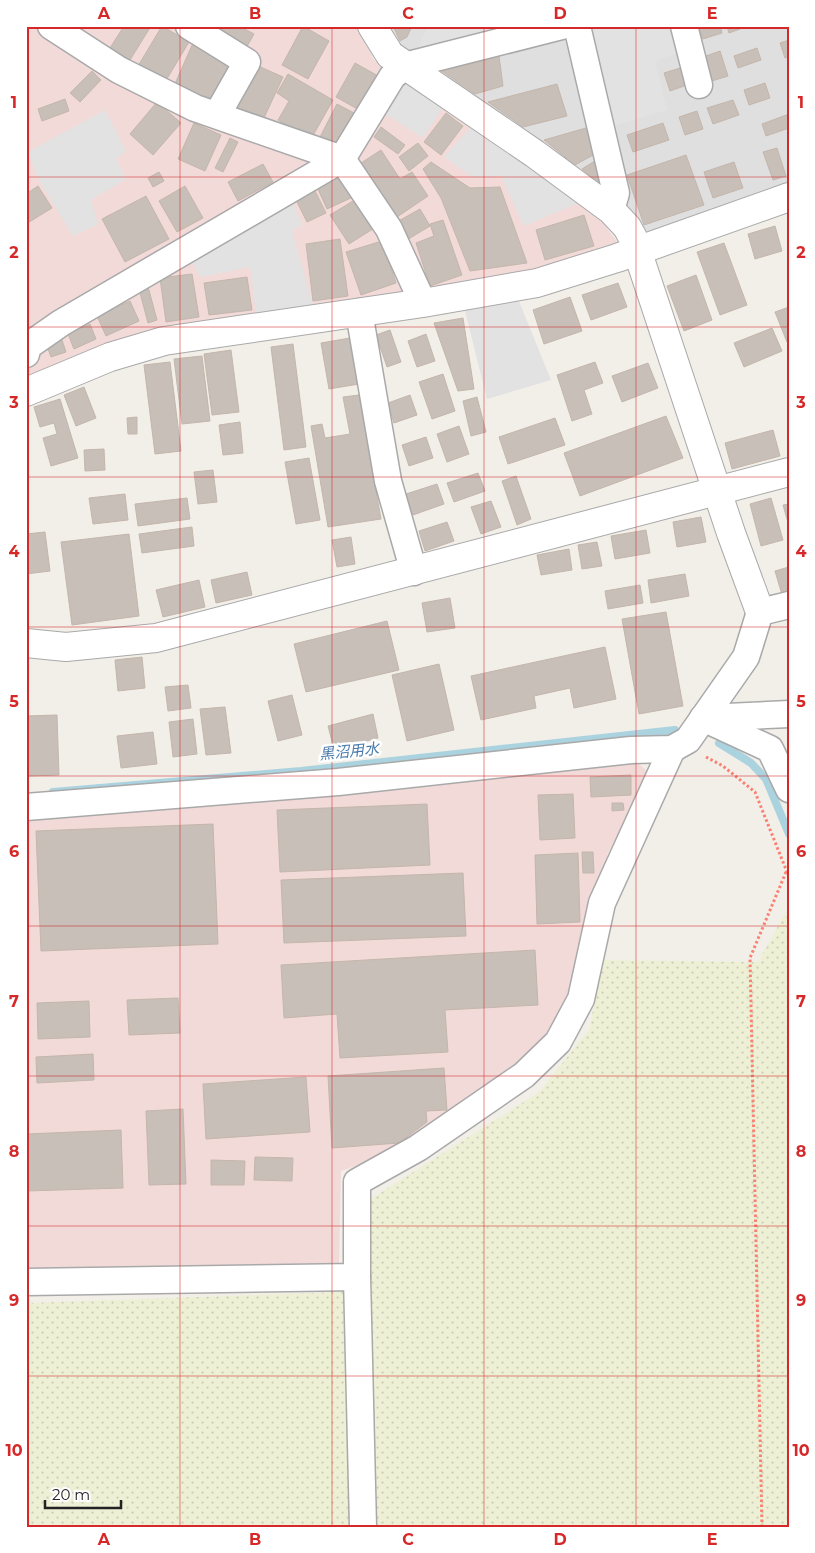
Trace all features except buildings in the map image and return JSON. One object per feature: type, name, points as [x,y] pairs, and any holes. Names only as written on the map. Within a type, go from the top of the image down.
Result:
[{"type":"street","points":[[51,26],[58,33],[119,70],[195,108],[342,159],[389,229],[423,303]]},
{"type":"street","points":[[189,26],[247,62],[217,115]]},
{"type":"street","points":[[26,807],[338,782],[631,750],[672,749],[688,740],[746,657],[760,612],[637,251],[627,227],[611,210],[535,154],[404,66],[383,47],[372,26]]},
{"type":"street","points":[[26,354],[28,346],[61,323],[342,159],[392,77],[404,66],[562,26]]},
{"type":"street","points":[[577,26],[616,193],[611,210]]},
{"type":"street","points":[[684,26],[699,85]]},
{"type":"street","points":[[26,392],[110,357],[164,341],[423,303],[537,284],[789,197]]},
{"type":"street","points":[[359,312],[388,481],[414,572]]},
{"type":"street","points":[[26,643],[66,647],[156,638],[414,572],[789,472]]},
{"type":"street","points":[[760,612],[789,605]]},
{"type":"street","points":[[703,718],[789,714]]},
{"type":"street","points":[[703,718],[770,749],[789,789]]},
{"type":"street","points":[[363,1527],[357,1277],[357,1182],[418,1148],[524,1075],[558,1042],[581,1000],[602,903],[672,749]]},
{"type":"street","points":[[26,1282],[357,1277]]},
{"type":"path","points":[[700,754],[722,766],[755,792],[789,877]]},
{"type":"path","points":[[762,1527],[750,958],[786,872]]},
{"type":"shaded area","points":[[26,26],[358,26],[374,60],[578,203],[603,223],[619,244],[534,272],[147,330],[26,376]]},
{"type":"shaded area","points":[[386,26],[789,26],[789,183],[645,233],[393,43]]},
{"type":"shaded area","points":[[428,26],[502,26],[505,34],[414,55]]},
{"type":"shaded area","points":[[594,26],[675,26],[680,52],[655,61],[667,110],[610,127],[583,36]]},
{"type":"shaded area","points":[[404,82],[443,107],[423,138],[384,113]]},
{"type":"shaded area","points":[[105,110],[126,151],[116,159],[126,179],[91,200],[98,224],[73,236],[39,180],[28,152]]},
{"type":"shaded area","points":[[471,127],[578,203],[524,226],[501,176],[472,177],[444,157]]},
{"type":"shaded area","points":[[291,197],[302,225],[292,231],[313,305],[256,314],[250,267],[201,277],[187,255]]},
{"type":"shaded area","points":[[518,299],[551,380],[487,399],[464,307]]},
{"type":"shaded area","points":[[636,761],[650,774],[608,853],[592,907],[572,997],[547,1037],[515,1071],[399,1151],[341,1171],[339,1267],[26,1272],[26,820],[405,789]]},
{"type":"green space","points":[[786,912],[789,918],[789,1527],[26,1527],[26,1303],[366,1291],[369,1200],[539,1092],[589,1030],[603,960],[758,962]]},
{"type":"waterway","name":"黒沼用水","points":[[53,792],[301,771],[675,730]]},
{"type":"waterway","name":"黒沼用水","points":[[719,743],[751,763],[766,779],[789,834]]}]
